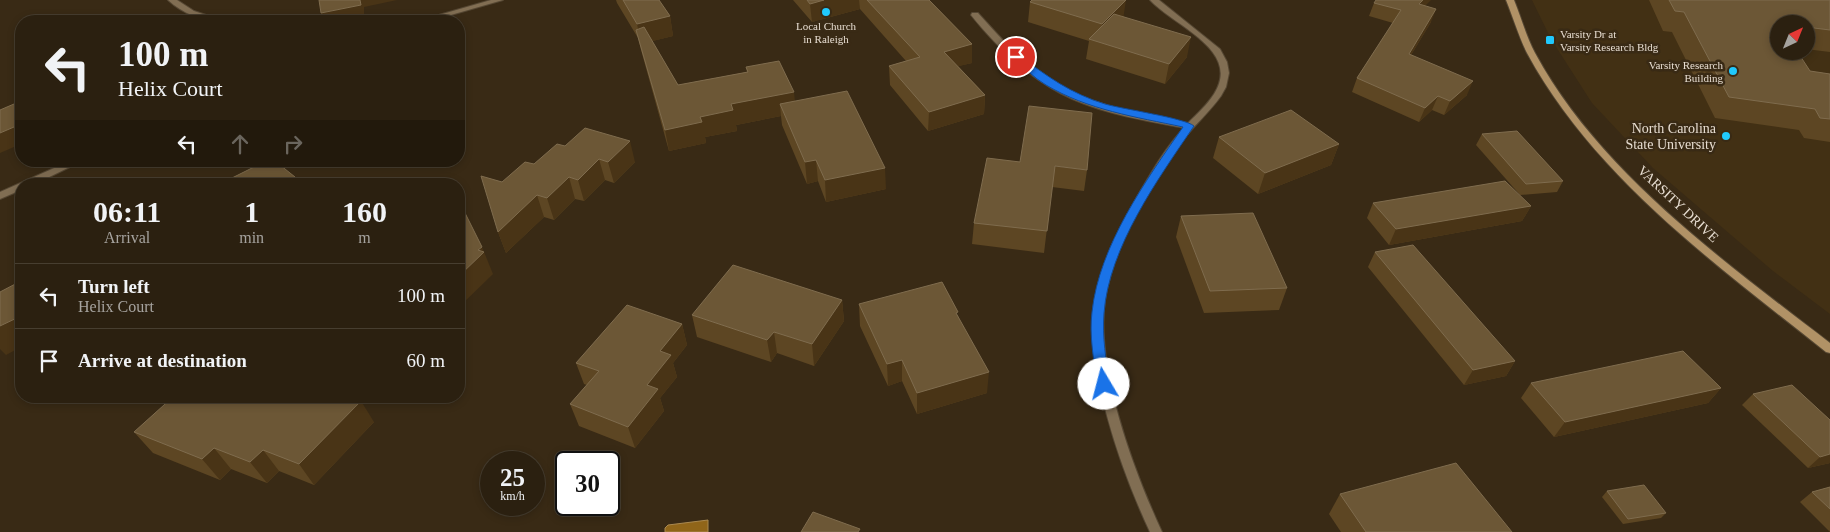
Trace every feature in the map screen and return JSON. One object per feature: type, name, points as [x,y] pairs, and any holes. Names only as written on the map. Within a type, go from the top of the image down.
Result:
[{"type":"street","points":[[172,0],[191,13],[198,15]]},
{"type":"street","points":[[444,15],[499,0]]},
{"type":"street","points":[[1154,0],[1216,49],[1225,67],[1225,76],[1217,95],[1189,126],[1159,170],[1117,245],[1105,280],[1098,311],[1097,338],[1104,384],[1138,494],[1156,532]]},
{"type":"street","name":"VARSITY DRIVE","points":[[1510,0],[1522,36],[1550,86],[1571,114],[1617,167],[1686,233],[1830,349]]},
{"type":"street","points":[[974,15],[1026,66],[1048,83],[1102,106],[1189,126]]},
{"type":"street","points":[[40,178],[65,167]]},
{"type":"street","points":[[0,196],[15,189]]},
{"type":"shaded area","name":"North Carolina State University","points":[[1532,0],[1830,0],[1830,314],[1773,271],[1653,168],[1592,103],[1551,39]]},
{"type":"shaded area","points":[[708,520],[708,532],[665,532],[665,528],[668,525]]},
{"type":"building","points":[[319,0],[360,0],[361,5],[321,13]]},
{"type":"building","points":[[623,0],[659,0],[670,16],[637,24]]},
{"type":"building","points":[[807,0],[824,0],[810,4]]},
{"type":"building","points":[[867,0],[929,0],[972,44],[944,52],[985,95],[929,112],[889,66],[920,57]]},
{"type":"building","points":[[1032,0],[1126,0],[1102,24],[1030,2]]},
{"type":"building","points":[[1376,0],[1423,0],[1419,4],[1436,9],[1409,54],[1473,81],[1450,101],[1438,96],[1425,108],[1357,78],[1401,10],[1374,3]]},
{"type":"building","points":[[1669,0],[1830,0],[1830,30],[1815,28],[1815,15],[1770,15],[1770,60],[1803,60],[1810,71],[1830,74],[1830,119],[1820,118],[1815,109],[1729,97],[1684,12],[1675,11]]},
{"type":"building","points":[[1114,14],[1191,37],[1169,64],[1089,39]]},
{"type":"building","points":[[644,27],[678,85],[748,72],[746,67],[779,61],[794,92],[731,104],[733,110],[700,117],[702,122],[665,130],[636,30]]},
{"type":"building","points":[[847,91],[885,168],[825,180],[816,160],[805,162],[780,104]]},
{"type":"building","points":[[15,104],[15,127],[0,133],[0,110]]},
{"type":"building","points":[[1029,106],[1092,113],[1087,170],[1055,166],[1047,231],[974,223],[987,158],[1020,162]]},
{"type":"building","points":[[1291,110],[1339,144],[1265,173],[1219,137]]},
{"type":"building","points":[[585,128],[630,141],[608,162],[599,159],[578,180],[569,177],[547,198],[537,195],[498,232],[481,176],[502,182],[525,162],[534,164],[557,144],[565,146]]},
{"type":"building","points":[[1517,131],[1563,181],[1526,184],[1482,134]]},
{"type":"building","points":[[254,167],[282,167],[295,177],[293,178],[232,178]]},
{"type":"building","points":[[1505,181],[1531,206],[1396,229],[1373,203]]},
{"type":"building","points":[[465,213],[482,247],[478,250],[484,252],[465,270]]},
{"type":"building","points":[[1253,213],[1287,288],[1210,291],[1181,216]]},
{"type":"building","points":[[1413,245],[1515,361],[1473,370],[1375,252]]},
{"type":"building","points":[[733,265],[842,300],[812,344],[774,332],[767,340],[692,315]]},
{"type":"building","points":[[942,282],[958,312],[956,313],[989,372],[917,393],[902,360],[887,364],[859,304]]},
{"type":"building","points":[[15,284],[15,319],[0,326],[0,292]]},
{"type":"building","points":[[627,305],[682,324],[660,351],[671,355],[647,385],[658,389],[628,427],[570,404],[599,371],[576,363]]},
{"type":"building","points":[[1683,351],[1721,388],[1565,422],[1531,383]]},
{"type":"building","points":[[1792,385],[1830,420],[1830,454],[1820,457],[1753,394]]},
{"type":"building","points":[[166,403],[359,403],[299,464],[263,450],[250,462],[214,448],[202,459],[134,432]]},
{"type":"building","points":[[1456,463],[1512,532],[1366,532],[1340,494]]},
{"type":"building","points":[[1644,485],[1666,513],[1628,519],[1607,491]]},
{"type":"building","points":[[1830,487],[1830,509],[1812,492]]},
{"type":"building","points":[[813,512],[860,529],[858,532],[801,532]]},
{"type":"place","name":"Local Church in Raleigh","points":[[826,12]]},
{"type":"place","name":"Varsity Dr at Varsity Research Bldg","points":[[1550,40]]},
{"type":"place","name":"Varsity Research Building","points":[[1733,71]]},
{"type":"place","name":"North Carolina State University","points":[[1726,136]]},
{"type":"route","points":[[1016,57],[1048,83],[1073,95],[1102,106],[1189,126],[1176,142],[1159,170],[1117,245],[1105,280],[1098,311],[1097,338],[1104,384]]}]
